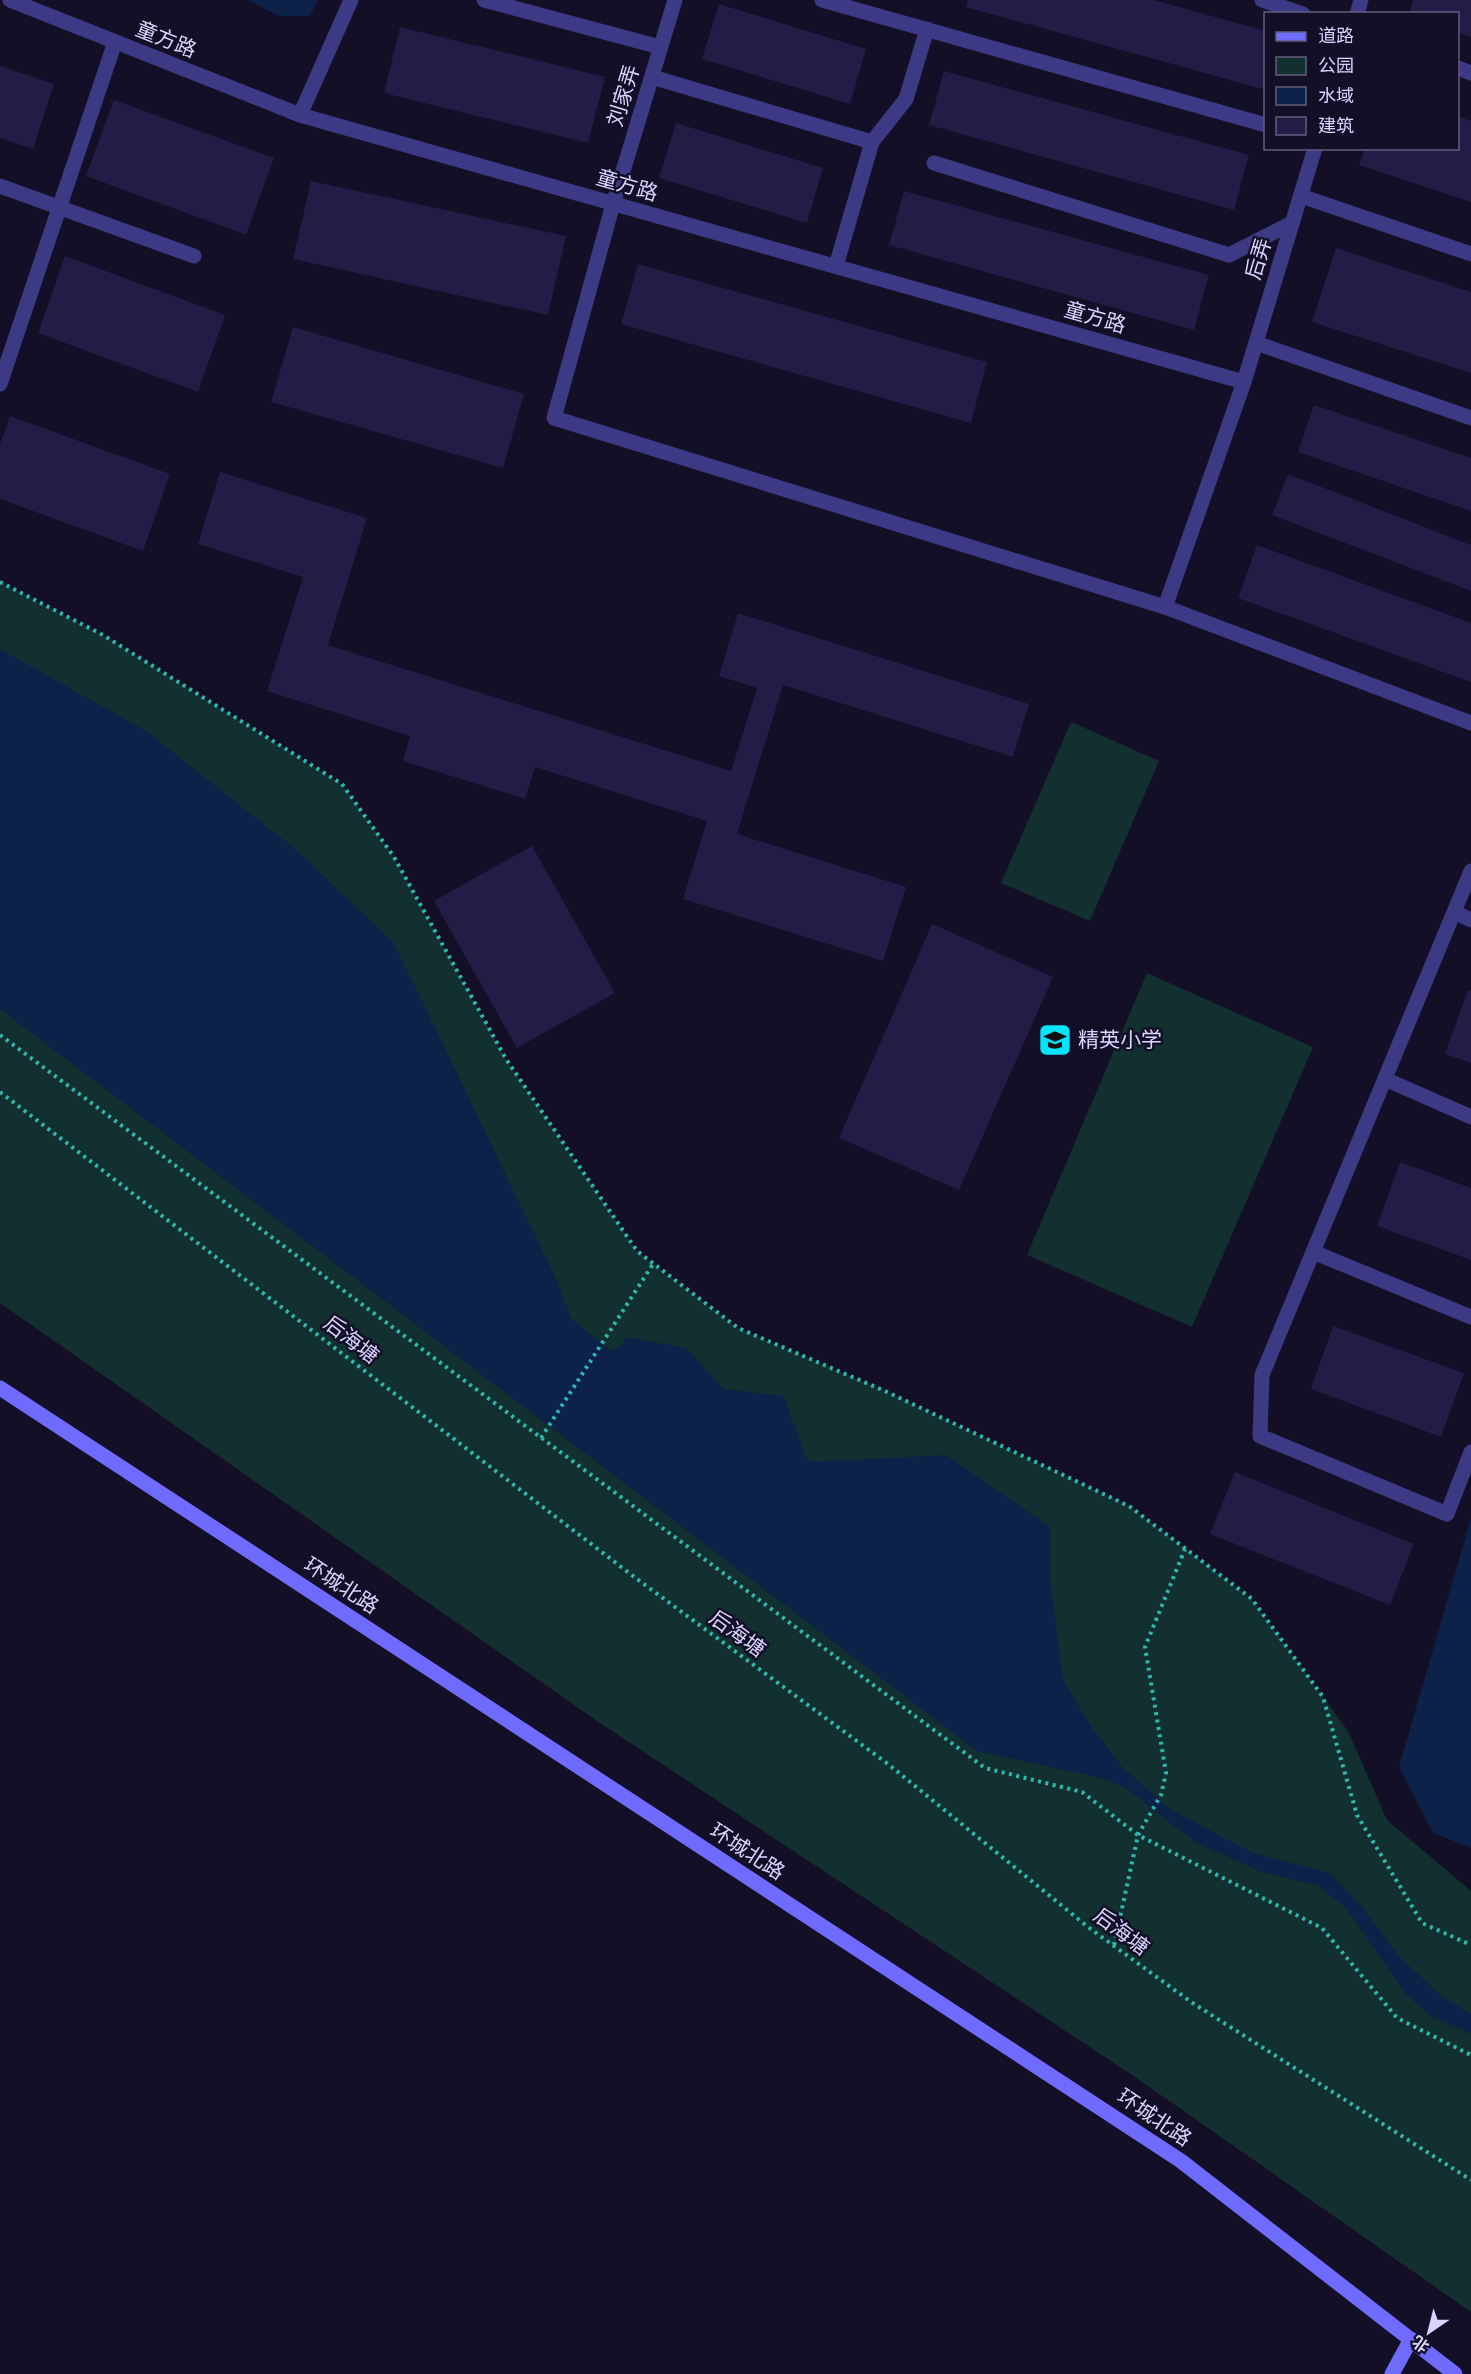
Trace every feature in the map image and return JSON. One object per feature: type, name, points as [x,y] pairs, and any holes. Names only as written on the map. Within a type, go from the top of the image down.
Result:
[{"type":"street","name":"童方路","points":[[10,0],[300,115],[1244,382]]},
{"type":"street","points":[[300,115],[351,0]]},
{"type":"street","points":[[484,0],[660,47]]},
{"type":"street","name":"刘家弄","points":[[675,0],[613,204],[554,418],[1166,607]]},
{"type":"street","points":[[822,0],[1264,124]]},
{"type":"street","points":[[1262,0],[1297,12]]},
{"type":"street","points":[[836,266],[872,142],[906,99],[927,29]]},
{"type":"street","points":[[0,381],[115,42]]},
{"type":"street","points":[[652,77],[872,142]]},
{"type":"street","name":"后弄","points":[[1166,607],[1244,382],[1314,150]]},
{"type":"street","points":[[934,163],[1229,255],[1292,223]]},
{"type":"street","points":[[0,186],[194,256]]},
{"type":"street","points":[[1301,196],[1471,254]]},
{"type":"street","points":[[1256,343],[1471,418]]},
{"type":"street","points":[[1166,607],[1471,723]]},
{"type":"street","points":[[1471,871],[1262,1375],[1260,1436],[1447,1514],[1471,1452]]},
{"type":"street","points":[[1454,912],[1471,920]]},
{"type":"street","points":[[1385,1079],[1471,1117]]},
{"type":"street","points":[[1313,1252],[1471,1317]]},
{"type":"street","name":"环城北路","points":[[0,1388],[1181,2161],[1455,2374]]},
{"type":"street","points":[[1392,2374],[1411,2339]]},
{"type":"path","points":[[0,582],[104,635],[342,784],[394,857],[506,1059],[637,1251],[653,1264],[738,1328],[885,1391],[1129,1506],[1252,1599],[1323,1697],[1357,1815],[1422,1923],[1471,1945]]},
{"type":"path","points":[[0,1035],[985,1767],[1082,1792],[1138,1835],[1322,1928],[1397,2018],[1471,2055]]},
{"type":"path","name":"后海塘","points":[[0,1092],[637,1579],[888,1764],[1114,1945],[1191,2002],[1471,2180]]},
{"type":"path","points":[[541,1438],[653,1264]]},
{"type":"path","points":[[1114,1945],[1138,1835],[1161,1795],[1166,1773],[1145,1647],[1185,1549]]},
{"type":"green space","points":[[0,582],[103,635],[342,784],[394,857],[506,1059],[637,1251],[738,1328],[885,1391],[1129,1506],[1252,1599],[1348,1731],[1387,1820],[1471,1891],[1471,2312],[1135,2077],[597,1721],[0,1303]]},
{"type":"green space","points":[[1071,722],[1159,761],[1090,921],[1001,883]]},
{"type":"green space","points":[[1147,973],[1313,1047],[1192,1327],[1027,1255]]},
{"type":"water","points":[[248,0],[318,0],[310,16],[278,16]]},
{"type":"water","points":[[0,649],[146,731],[294,848],[394,943],[557,1281],[571,1318],[609,1350],[619,1348],[627,1337],[686,1348],[724,1389],[783,1396],[808,1462],[946,1455],[1050,1527],[1050,1579],[1063,1680],[1093,1729],[1123,1768],[1170,1809],[1253,1853],[1330,1873],[1359,1903],[1398,1955],[1441,1996],[1471,2014],[1471,2034],[1430,2016],[1405,1993],[1346,1908],[1317,1885],[1261,1872],[1195,1842],[1124,1787],[1101,1778],[977,1751],[0,1009]]},
{"type":"water","points":[[1471,1518],[1471,1848],[1433,1833],[1399,1767]]},
{"type":"building","points":[[968,0],[1154,0],[1264,30],[1264,89],[966,7]]},
{"type":"building","points":[[1413,0],[1471,0],[1471,37],[1459,32],[1459,12],[1410,12]]},
{"type":"building","points":[[719,4],[866,49],[850,104],[702,59]]},
{"type":"building","points":[[400,27],[605,77],[588,143],[384,93]]},
{"type":"building","points":[[0,66],[54,84],[33,149],[0,138]]},
{"type":"building","points":[[944,71],[1249,155],[1234,210],[929,125]]},
{"type":"building","points":[[114,100],[274,158],[246,235],[86,176]]},
{"type":"building","points":[[1459,116],[1471,121],[1471,202],[1359,165],[1364,150],[1459,150]]},
{"type":"building","points":[[676,123],[823,168],[807,223],[659,178]]},
{"type":"building","points":[[311,181],[566,236],[548,315],[293,259]]},
{"type":"building","points":[[904,191],[1209,275],[1194,330],[889,245]]},
{"type":"building","points":[[1336,248],[1471,292],[1471,373],[1312,322]]},
{"type":"building","points":[[65,256],[225,315],[198,392],[38,333]]},
{"type":"building","points":[[638,264],[987,362],[971,423],[621,324]]},
{"type":"building","points":[[293,327],[524,394],[503,468],[271,402]]},
{"type":"building","points":[[1314,405],[1471,458],[1471,511],[1298,452]]},
{"type":"building","points":[[10,416],[170,474],[143,551],[0,499],[0,444]]},
{"type":"building","points":[[220,472],[367,518],[328,645],[731,771],[757,688],[719,676],[738,613],[1029,704],[1013,757],[783,685],[737,834],[906,887],[883,961],[683,899],[707,821],[535,767],[525,799],[403,761],[410,736],[267,691],[303,577],[198,544]]},
{"type":"building","points":[[1288,474],[1471,545],[1471,591],[1272,515]]},
{"type":"building","points":[[1257,545],[1471,623],[1471,682],[1238,598]]},
{"type":"building","points":[[532,846],[615,993],[517,1048],[434,901]]},
{"type":"building","points":[[932,924],[1053,977],[959,1190],[839,1138]]},
{"type":"building","points":[[1468,990],[1471,991],[1471,1063],[1445,1054]]},
{"type":"building","points":[[1400,1162],[1471,1188],[1471,1260],[1377,1226]]},
{"type":"building","points":[[1333,1326],[1464,1373],[1441,1437],[1311,1389]]},
{"type":"building","points":[[1235,1472],[1414,1544],[1390,1605],[1210,1534]]},
{"type":"place","name":"精英小学","points":[[1055,1040]]}]
